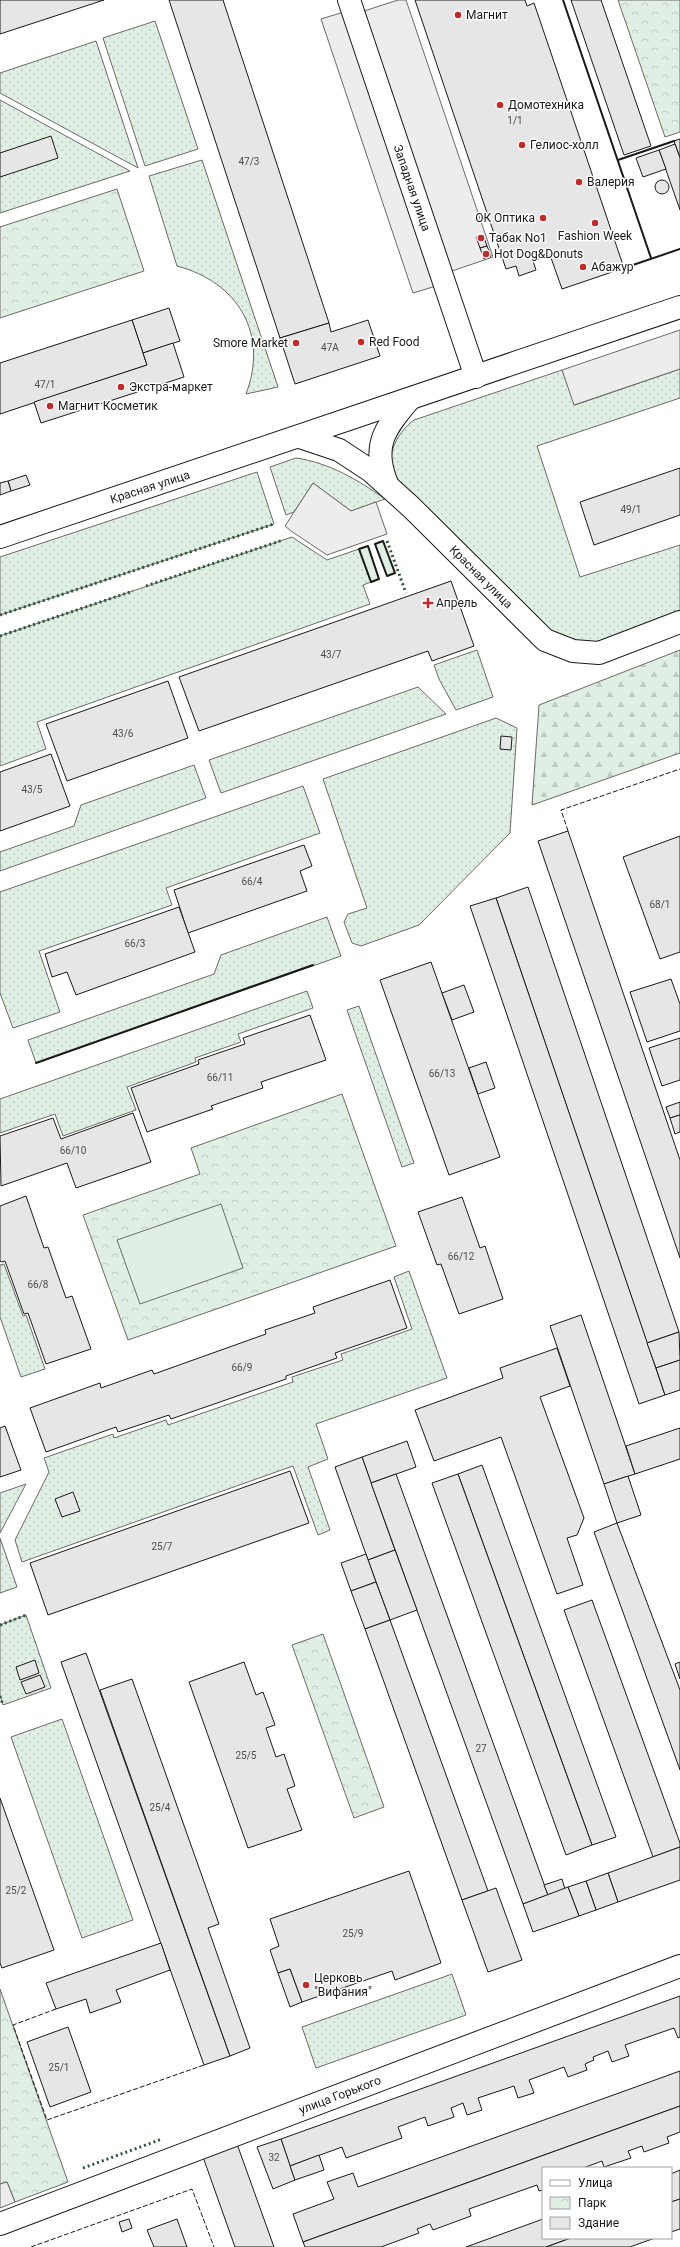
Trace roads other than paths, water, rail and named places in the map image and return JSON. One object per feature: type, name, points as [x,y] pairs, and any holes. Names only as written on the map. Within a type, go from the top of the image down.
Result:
[{"type":"street","name":"Западная улица","points":[[349,0],[476,377]]},
{"type":"street","name":"Красная улица","points":[[0,537],[300,437],[680,307]]},
{"type":"street","points":[[388,486],[380,463],[382,440],[392,420],[410,399]]},
{"type":"street","name":"Красная улица","points":[[300,437],[339,450],[354,458],[388,486],[545,640],[573,651],[599,653],[680,622]]},
{"type":"street","name":"улица Горького","points":[[0,2224],[680,1966]]},
{"type":"place","name":"Магнит","points":[[458,15]]},
{"type":"place","name":"Домотехника","points":[[500,105]]},
{"type":"place","name":"Гелиос-холл","points":[[522,145]]},
{"type":"place","name":"Валерия","points":[[579,182]]},
{"type":"place","name":"ОК Оптика","points":[[543,218]]},
{"type":"place","name":"Fashion Week","points":[[595,223]]},
{"type":"place","name":"Табак No1","points":[[481,238]]},
{"type":"place","name":"Hot Dog&Donuts","points":[[486,254]]},
{"type":"place","name":"Абажур","points":[[583,267]]},
{"type":"place","name":"Red Food","points":[[361,342]]},
{"type":"place","name":"Smore Market","points":[[296,343]]},
{"type":"place","name":"Экстра-маркет","points":[[121,387]]},
{"type":"place","name":"Магнит Косметик","points":[[50,406]]},
{"type":"place","name":"Апрель","points":[[428,603]]},
{"type":"place","name":"Церковь \"Вифания\"","points":[[306,1985]]}]
